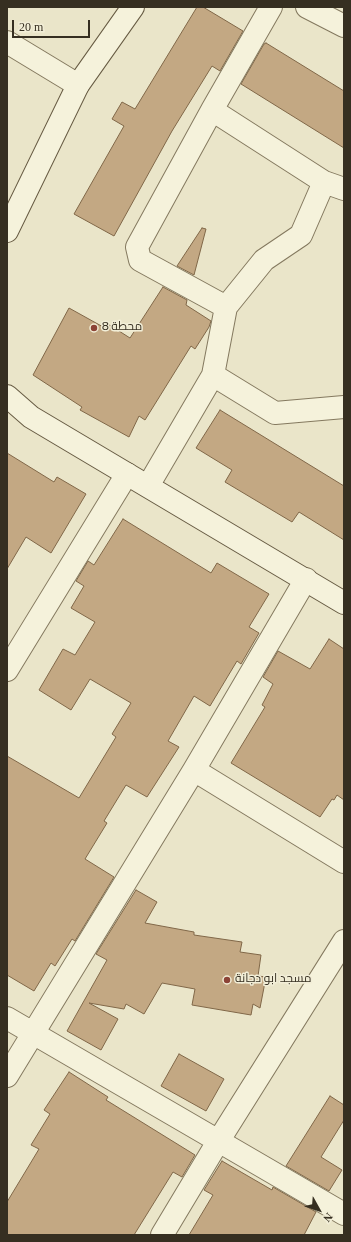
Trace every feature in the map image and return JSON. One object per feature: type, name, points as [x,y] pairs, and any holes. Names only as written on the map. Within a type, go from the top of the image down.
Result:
[{"type":"street","points":[[7,231],[78,85],[133,7]]},
{"type":"street","points":[[226,307],[140,260],[136,247],[271,7]]},
{"type":"street","points":[[307,7],[344,26]]},
{"type":"street","points":[[7,42],[78,85]]},
{"type":"street","points":[[212,110],[324,182],[344,189]]},
{"type":"street","points":[[148,486],[213,375],[226,307],[264,260],[302,235],[324,182]]},
{"type":"street","points":[[213,375],[275,413],[344,408]]},
{"type":"street","points":[[7,396],[31,417],[306,579],[344,603]]},
{"type":"street","points":[[7,670],[127,474]]},
{"type":"street","points":[[7,1076],[194,770],[306,579]]},
{"type":"street","points":[[194,770],[344,862]]},
{"type":"street","points":[[162,1235],[219,1140],[344,941]]},
{"type":"street","points":[[7,1018],[344,1214]]},
{"type":"building","points":[[197,7],[203,7],[243,31],[220,71],[212,66],[172,131],[114,236],[74,214],[124,126],[112,119],[122,102],[135,109]]},
{"type":"building","points":[[266,43],[344,91],[344,148],[241,84]]},
{"type":"building","points":[[202,228],[206,229],[194,275],[177,266]]},
{"type":"building","points":[[163,287],[187,300],[186,305],[211,321],[209,327],[195,349],[191,346],[145,420],[139,416],[129,437],[80,410],[82,407],[33,375],[69,308],[105,328],[108,324],[130,338]]},
{"type":"building","points":[[220,410],[344,486],[344,540],[299,512],[292,522],[225,482],[232,470],[196,448]]},
{"type":"building","points":[[7,453],[54,482],[57,477],[86,494],[51,553],[26,537],[7,569]]},
{"type":"building","points":[[123,519],[211,573],[217,563],[269,594],[249,627],[259,633],[241,664],[237,661],[210,706],[194,696],[168,741],[179,747],[147,797],[126,785],[104,821],[107,823],[85,859],[114,877],[75,941],[72,939],[55,966],[51,963],[34,991],[7,975],[7,756],[79,798],[116,737],[112,734],[131,703],[90,679],[71,710],[39,690],[63,649],[75,655],[95,622],[71,608],[84,586],[76,581],[88,561],[94,565]]},
{"type":"building","points":[[329,639],[344,649],[344,800],[337,795],[334,800],[332,799],[320,817],[231,763],[265,707],[262,705],[273,684],[263,677],[278,651],[310,669]]},
{"type":"building","points":[[136,890],[157,902],[145,923],[194,932],[194,935],[242,942],[240,952],[261,955],[258,976],[266,977],[260,1008],[253,1004],[251,1015],[192,1005],[195,989],[162,983],[144,1014],[126,1004],[124,1009],[89,1003],[118,1019],[101,1050],[67,1031],[107,960],[96,954]]},
{"type":"building","points":[[179,1054],[224,1079],[206,1111],[161,1086]]},
{"type":"building","points":[[69,1072],[108,1097],[106,1100],[195,1155],[182,1177],[173,1172],[134,1235],[7,1235],[7,1202],[39,1149],[31,1145],[50,1114],[44,1110]]},
{"type":"building","points":[[330,1096],[344,1105],[344,1120],[321,1157],[342,1170],[329,1191],[286,1166]]},
{"type":"building","points":[[222,1161],[272,1190],[273,1187],[316,1212],[304,1235],[189,1235],[213,1195],[204,1190]]},
{"type":"place","name":"محطة 8","points":[[94,328]]},
{"type":"place","name":"مسجد ابو دجانة","points":[[227,980]]}]
